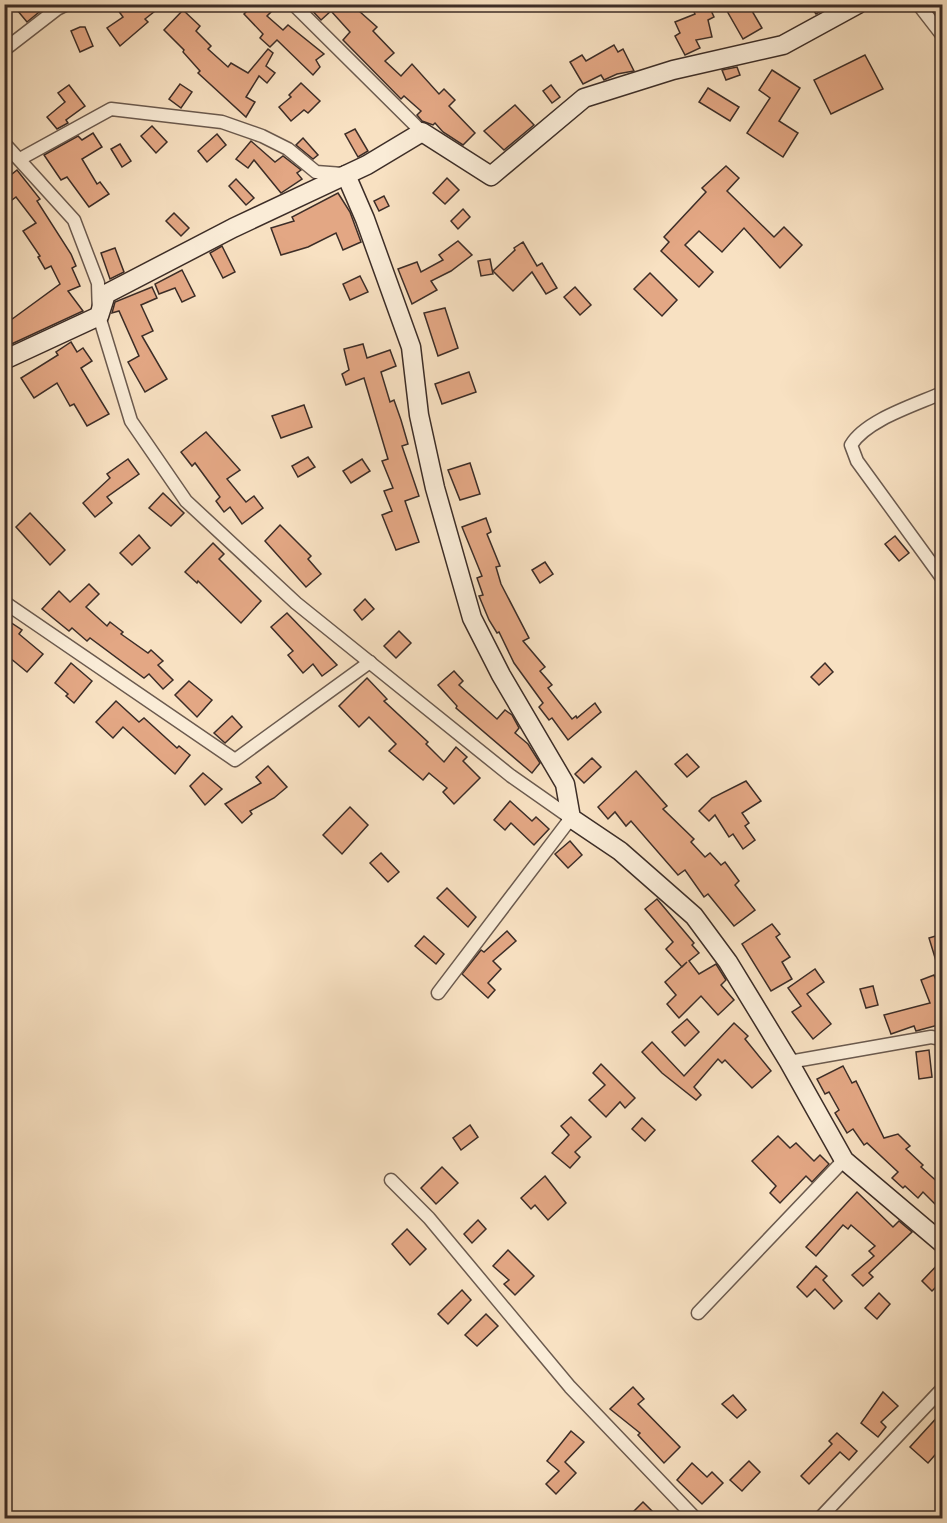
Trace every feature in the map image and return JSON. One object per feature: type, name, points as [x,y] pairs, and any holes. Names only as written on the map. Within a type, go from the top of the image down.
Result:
[{"type":"street","points":[[4,50],[57,9],[67,4]]},
{"type":"street","points":[[293,4],[422,132],[491,176],[584,98],[673,70],[783,45],[858,4]]},
{"type":"street","points":[[918,4],[942,35]]},
{"type":"street","points":[[20,159],[111,109],[222,122],[262,136],[288,149],[316,172],[346,175]]},
{"type":"street","points":[[4,360],[99,316],[106,294],[233,228],[346,175],[422,132]]},
{"type":"street","points":[[4,143],[74,220],[98,283],[99,316],[131,421],[186,501],[296,603],[511,776],[620,851],[694,916],[728,962],[789,1062],[844,1160],[942,1243]]},
{"type":"street","points":[[346,175],[384,268],[411,347],[419,415],[435,488],[472,618],[501,675],[565,784],[571,818],[438,993]]},
{"type":"street","points":[[942,393],[857,435],[851,445],[857,460],[942,578]]},
{"type":"street","points":[[4,602],[235,760],[370,662]]},
{"type":"street","points":[[789,1062],[931,1037],[942,1039]]},
{"type":"street","points":[[698,1313],[844,1160]]},
{"type":"street","points":[[391,1180],[429,1218],[570,1387],[695,1518]]},
{"type":"street","points":[[820,1518],[942,1389]]},
{"type":"building","points":[[12,4],[49,4],[27,22]]},
{"type":"building","points":[[125,4],[164,4],[145,19],[148,22],[120,46],[107,28],[123,17],[118,10]]},
{"type":"building","points":[[243,4],[279,4],[267,16],[283,30],[288,25],[324,54],[316,60],[320,67],[313,75],[277,40],[270,47],[260,38],[263,34],[244,14],[248,10]]},
{"type":"building","points":[[306,4],[366,4],[359,11],[377,27],[373,31],[394,53],[385,61],[401,76],[412,64],[439,94],[444,89],[455,100],[449,106],[475,133],[463,145],[443,132],[435,123],[433,125],[422,121],[417,115],[421,111],[404,96],[401,99],[343,40],[350,32],[331,11],[321,20]]},
{"type":"building","points":[[697,4],[708,4],[714,17],[708,20],[712,37],[696,40],[700,48],[685,55],[675,36],[680,33],[675,22],[695,14],[692,7]]},
{"type":"building","points":[[723,4],[748,4],[762,28],[743,39]]},
{"type":"building","points":[[809,4],[823,4],[826,8],[816,14]]},
{"type":"building","points":[[183,10],[200,26],[196,31],[211,46],[208,49],[228,67],[231,63],[248,73],[268,49],[273,53],[266,66],[275,73],[267,83],[259,76],[246,97],[255,102],[246,117],[198,73],[200,71],[183,52],[184,50],[164,30]]},
{"type":"building","points":[[85,27],[93,46],[80,52],[71,31]]},
{"type":"building","points":[[614,45],[618,52],[623,49],[634,71],[617,74],[604,80],[601,75],[583,84],[570,62],[582,55],[586,61]]},
{"type":"building","points":[[865,55],[883,89],[831,114],[814,80]]},
{"type":"building","points":[[737,67],[740,75],[726,80],[722,70]]},
{"type":"building","points":[[772,70],[800,88],[779,121],[798,133],[783,157],[747,133],[770,98],[759,90]]},
{"type":"building","points":[[301,83],[320,101],[308,113],[304,110],[291,121],[279,107],[291,97],[289,95]]},
{"type":"building","points":[[180,84],[192,92],[181,108],[169,99]]},
{"type":"building","points":[[69,85],[85,106],[66,120],[68,123],[57,129],[47,117],[65,102],[58,93]]},
{"type":"building","points":[[551,85],[560,97],[552,103],[543,91]]},
{"type":"building","points":[[708,88],[739,107],[730,121],[699,102]]},
{"type":"building","points":[[515,105],[534,125],[504,150],[484,131]]},
{"type":"building","points":[[152,126],[167,142],[156,153],[141,136]]},
{"type":"building","points":[[355,129],[368,151],[358,157],[345,134]]},
{"type":"building","points":[[93,133],[102,147],[82,159],[97,184],[100,182],[109,194],[89,207],[67,177],[61,180],[44,155],[78,136],[82,140]]},
{"type":"building","points":[[217,134],[226,145],[207,162],[198,151]]},
{"type":"building","points":[[303,138],[318,155],[313,159],[296,145]]},
{"type":"building","points":[[251,141],[275,162],[283,156],[301,170],[297,173],[302,179],[281,193],[254,160],[248,168],[236,159]]},
{"type":"building","points":[[120,144],[131,161],[122,167],[111,149]]},
{"type":"building","points":[[726,166],[739,178],[727,191],[774,237],[784,227],[802,245],[780,268],[744,228],[722,252],[699,231],[685,245],[713,272],[699,287],[661,251],[669,242],[664,237],[706,192],[702,188]]},
{"type":"building","points":[[4,167],[12,174],[17,170],[40,199],[37,201],[71,254],[76,266],[72,268],[80,286],[68,291],[83,311],[5,347],[4,325],[60,284],[51,266],[45,269],[38,257],[40,256],[23,231],[36,223],[16,197],[4,206]]},
{"type":"building","points":[[447,178],[459,190],[445,204],[433,193]]},
{"type":"building","points":[[236,179],[254,198],[246,205],[229,186]]},
{"type":"building","points":[[338,193],[350,212],[361,242],[343,250],[336,233],[308,247],[281,255],[271,228],[294,221],[292,217]]},
{"type":"building","points":[[384,196],[389,206],[379,211],[374,201]]},
{"type":"building","points":[[463,209],[470,217],[458,229],[451,221]]},
{"type":"building","points":[[174,213],[189,228],[181,236],[166,221]]},
{"type":"building","points":[[458,241],[472,255],[451,271],[431,281],[437,290],[412,304],[398,269],[417,262],[421,272],[443,260],[439,255]]},
{"type":"building","points":[[523,242],[537,266],[542,263],[557,288],[546,294],[532,272],[513,291],[493,271],[515,250],[514,248]]},
{"type":"building","points":[[222,246],[235,272],[223,278],[210,253]]},
{"type":"building","points":[[115,248],[124,272],[110,279],[101,253]]},
{"type":"building","points":[[490,259],[493,274],[481,276],[478,261]]},
{"type":"building","points":[[182,270],[195,296],[182,302],[175,288],[159,294],[155,284]]},
{"type":"building","points":[[650,273],[677,300],[662,316],[634,289]]},
{"type":"building","points":[[360,276],[368,292],[350,300],[343,284]]},
{"type":"building","points":[[152,287],[157,298],[141,305],[153,331],[142,336],[167,379],[145,392],[128,362],[139,356],[119,311],[112,313],[115,302]]},
{"type":"building","points":[[575,287],[591,305],[580,315],[564,297]]},
{"type":"building","points":[[445,308],[458,348],[438,356],[424,313]]},
{"type":"building","points":[[71,342],[77,352],[83,348],[92,361],[81,368],[109,414],[87,426],[74,404],[70,406],[57,383],[34,398],[21,378],[58,355],[56,352]]},
{"type":"building","points":[[363,344],[367,358],[390,350],[396,366],[381,372],[390,402],[394,400],[401,420],[408,444],[402,446],[419,496],[405,501],[419,542],[396,550],[382,515],[392,511],[384,491],[393,488],[382,461],[388,459],[364,378],[346,385],[342,374],[349,370],[344,349]]},
{"type":"building","points":[[469,372],[476,392],[442,404],[435,384]]},
{"type":"building","points":[[304,405],[312,427],[281,438],[272,416]]},
{"type":"building","points":[[206,432],[240,470],[227,479],[246,502],[254,496],[263,508],[242,524],[230,507],[224,512],[216,501],[220,497],[195,463],[192,466],[181,452]]},
{"type":"building","points":[[308,457],[315,467],[298,477],[292,466]]},
{"type":"building","points":[[128,459],[139,474],[107,497],[112,503],[95,517],[83,503],[110,478],[107,474]]},
{"type":"building","points":[[362,459],[370,471],[351,483],[343,471]]},
{"type":"building","points":[[470,463],[480,494],[460,500],[448,470]]},
{"type":"building","points":[[163,493],[184,513],[171,526],[149,508]]},
{"type":"building","points":[[30,513],[65,550],[50,565],[16,527]]},
{"type":"building","points":[[486,518],[491,532],[487,534],[500,566],[496,567],[501,584],[529,638],[523,641],[545,667],[540,671],[552,685],[548,688],[572,719],[576,716],[577,718],[595,703],[601,712],[568,740],[552,718],[549,720],[539,707],[543,703],[514,663],[499,632],[497,633],[489,620],[479,596],[483,595],[477,578],[482,576],[462,527]]},
{"type":"building","points":[[280,525],[311,556],[308,559],[321,574],[306,587],[265,541]]},
{"type":"building","points":[[139,535],[150,548],[132,565],[120,553]]},
{"type":"building","points":[[895,536],[909,553],[899,561],[885,544]]},
{"type":"building","points":[[213,543],[224,554],[219,559],[261,601],[241,623],[198,581],[197,583],[185,572]]},
{"type":"building","points":[[545,562],[553,574],[540,583],[532,570]]},
{"type":"building","points":[[89,584],[99,594],[86,607],[107,626],[110,622],[123,632],[121,634],[148,653],[151,650],[163,661],[158,665],[173,680],[163,689],[149,674],[144,678],[90,638],[87,641],[72,628],[69,631],[42,609],[59,591],[70,602]]},
{"type":"building","points":[[365,599],[374,609],[362,620],[354,610]]},
{"type":"building","points":[[287,613],[337,665],[322,676],[313,664],[303,673],[288,655],[293,651],[271,627]]},
{"type":"building","points":[[4,618],[22,630],[19,634],[43,654],[27,672],[4,653]]},
{"type":"building","points":[[399,631],[411,643],[396,658],[384,646]]},
{"type":"building","points":[[71,663],[92,681],[74,703],[66,696],[68,694],[55,683]]},
{"type":"building","points":[[825,663],[833,672],[819,685],[811,677]]},
{"type":"building","points":[[454,671],[463,681],[459,685],[497,719],[505,710],[512,715],[519,728],[515,733],[528,744],[540,763],[532,773],[456,708],[457,706],[438,685]]},
{"type":"building","points":[[367,678],[387,699],[384,701],[428,742],[426,744],[444,762],[456,747],[467,757],[463,761],[480,778],[454,804],[443,792],[447,788],[429,773],[423,780],[389,751],[396,744],[369,717],[359,727],[339,706]]},
{"type":"building","points":[[189,681],[212,700],[197,717],[175,695]]},
{"type":"building","points":[[116,701],[139,722],[144,718],[177,748],[179,746],[190,755],[175,774],[123,727],[113,738],[96,722]]},
{"type":"building","points":[[232,716],[242,727],[225,743],[214,733]]},
{"type":"building","points":[[687,754],[699,767],[687,777],[675,764]]},
{"type":"building","points":[[592,758],[601,767],[584,783],[575,774]]},
{"type":"building","points":[[268,766],[287,787],[274,798],[250,811],[252,814],[242,823],[225,804],[261,783],[256,777]]},
{"type":"building","points":[[636,771],[667,806],[663,809],[694,839],[691,842],[705,857],[710,853],[721,865],[725,862],[739,881],[735,885],[755,910],[734,926],[708,894],[704,897],[685,870],[678,875],[631,821],[626,826],[615,812],[608,819],[598,807]]},
{"type":"building","points":[[203,773],[222,789],[205,805],[190,786]]},
{"type":"building","points":[[746,781],[761,801],[742,813],[749,823],[745,826],[755,840],[743,849],[733,834],[729,837],[715,815],[709,821],[699,811],[712,798]]},
{"type":"building","points":[[510,801],[532,821],[536,817],[549,829],[534,845],[511,823],[505,830],[494,820]]},
{"type":"building","points":[[350,807],[368,825],[342,854],[323,835]]},
{"type":"building","points":[[570,841],[582,855],[568,868],[555,854]]},
{"type":"building","points":[[381,853],[399,872],[388,882],[370,863]]},
{"type":"building","points":[[447,888],[476,917],[468,927],[437,898]]},
{"type":"building","points":[[657,899],[694,943],[692,945],[699,953],[689,961],[699,974],[716,964],[726,980],[721,985],[734,1000],[718,1015],[701,996],[679,1018],[667,1004],[676,995],[665,982],[682,967],[666,949],[673,942],[645,909]]},
{"type":"building","points":[[772,924],[780,934],[776,937],[790,957],[782,962],[792,979],[771,991],[742,944]]},
{"type":"building","points":[[507,931],[516,941],[493,961],[501,969],[488,983],[495,990],[488,998],[462,974],[481,950],[484,952]]},
{"type":"building","points":[[942,934],[942,974],[940,974],[929,938]]},
{"type":"building","points":[[424,936],[444,954],[436,964],[415,946]]},
{"type":"building","points":[[815,969],[824,982],[807,994],[831,1024],[813,1039],[792,1012],[801,1006],[788,988]]},
{"type":"building","points":[[934,975],[942,995],[942,1024],[916,1031],[914,1026],[891,1034],[884,1015],[930,1003],[921,980]]},
{"type":"building","points":[[873,986],[878,1005],[866,1008],[860,989]]},
{"type":"building","points":[[687,1019],[699,1032],[685,1046],[672,1032]]},
{"type":"building","points":[[734,1023],[748,1036],[745,1039],[771,1071],[752,1088],[725,1060],[722,1063],[718,1059],[694,1087],[701,1095],[696,1100],[662,1073],[642,1052],[652,1042],[684,1076]]},
{"type":"building","points":[[929,1050],[932,1077],[919,1079],[916,1052]]},
{"type":"building","points":[[601,1064],[635,1098],[625,1108],[620,1102],[606,1117],[589,1100],[605,1085],[593,1073]]},
{"type":"building","points":[[843,1066],[852,1083],[856,1081],[884,1138],[898,1134],[910,1146],[906,1149],[923,1165],[921,1167],[942,1186],[942,1211],[923,1192],[918,1198],[905,1186],[903,1188],[892,1178],[898,1172],[867,1143],[864,1145],[853,1129],[847,1133],[835,1113],[839,1110],[829,1092],[825,1094],[817,1079]]},
{"type":"building","points":[[571,1117],[591,1137],[575,1152],[580,1157],[570,1168],[552,1153],[569,1135],[561,1126]]},
{"type":"building","points":[[642,1118],[655,1130],[645,1141],[632,1129]]},
{"type":"building","points":[[470,1125],[478,1137],[461,1150],[453,1138]]},
{"type":"building","points":[[778,1136],[790,1148],[796,1143],[814,1161],[820,1155],[829,1164],[812,1182],[806,1176],[780,1203],[770,1193],[776,1186],[752,1161]]},
{"type":"building","points":[[442,1167],[458,1183],[436,1204],[421,1188]]},
{"type":"building","points":[[545,1176],[566,1203],[548,1220],[535,1205],[531,1209],[521,1198]]},
{"type":"building","points":[[857,1192],[893,1227],[899,1221],[912,1232],[869,1273],[873,1277],[863,1286],[852,1275],[874,1256],[869,1251],[875,1246],[851,1225],[848,1229],[843,1225],[816,1256],[806,1247]]},
{"type":"building","points":[[478,1220],[486,1229],[472,1243],[464,1234]]},
{"type":"building","points":[[407,1229],[426,1249],[410,1265],[392,1244]]},
{"type":"building","points":[[508,1250],[534,1276],[515,1295],[504,1284],[509,1280],[493,1266]]},
{"type":"building","points":[[942,1260],[942,1295],[935,1288],[932,1291],[922,1281]]},
{"type":"building","points":[[816,1266],[827,1276],[823,1280],[842,1301],[834,1309],[815,1289],[807,1297],[797,1287]]},
{"type":"building","points":[[462,1290],[471,1300],[448,1324],[438,1314]]},
{"type":"building","points":[[879,1293],[890,1304],[877,1319],[865,1308]]},
{"type":"building","points":[[486,1314],[498,1326],[477,1346],[465,1335]]},
{"type":"building","points":[[633,1387],[644,1399],[638,1404],[680,1447],[664,1463],[638,1435],[640,1433],[610,1409]]},
{"type":"building","points":[[883,1392],[898,1406],[881,1422],[886,1427],[878,1437],[861,1423]]},
{"type":"building","points":[[733,1395],[746,1410],[737,1418],[722,1404]]},
{"type":"building","points":[[942,1412],[942,1447],[928,1463],[910,1447]]},
{"type":"building","points":[[571,1431],[584,1442],[565,1462],[576,1473],[556,1494],[546,1484],[559,1471],[547,1461]]},
{"type":"building","points":[[837,1433],[857,1451],[849,1460],[840,1452],[809,1484],[801,1476],[832,1444],[829,1441]]},
{"type":"building","points":[[749,1461],[760,1472],[742,1491],[730,1480]]},
{"type":"building","points":[[692,1463],[707,1477],[712,1472],[723,1483],[702,1504],[677,1480]]},
{"type":"building","points":[[643,1502],[659,1518],[627,1518]]}]
